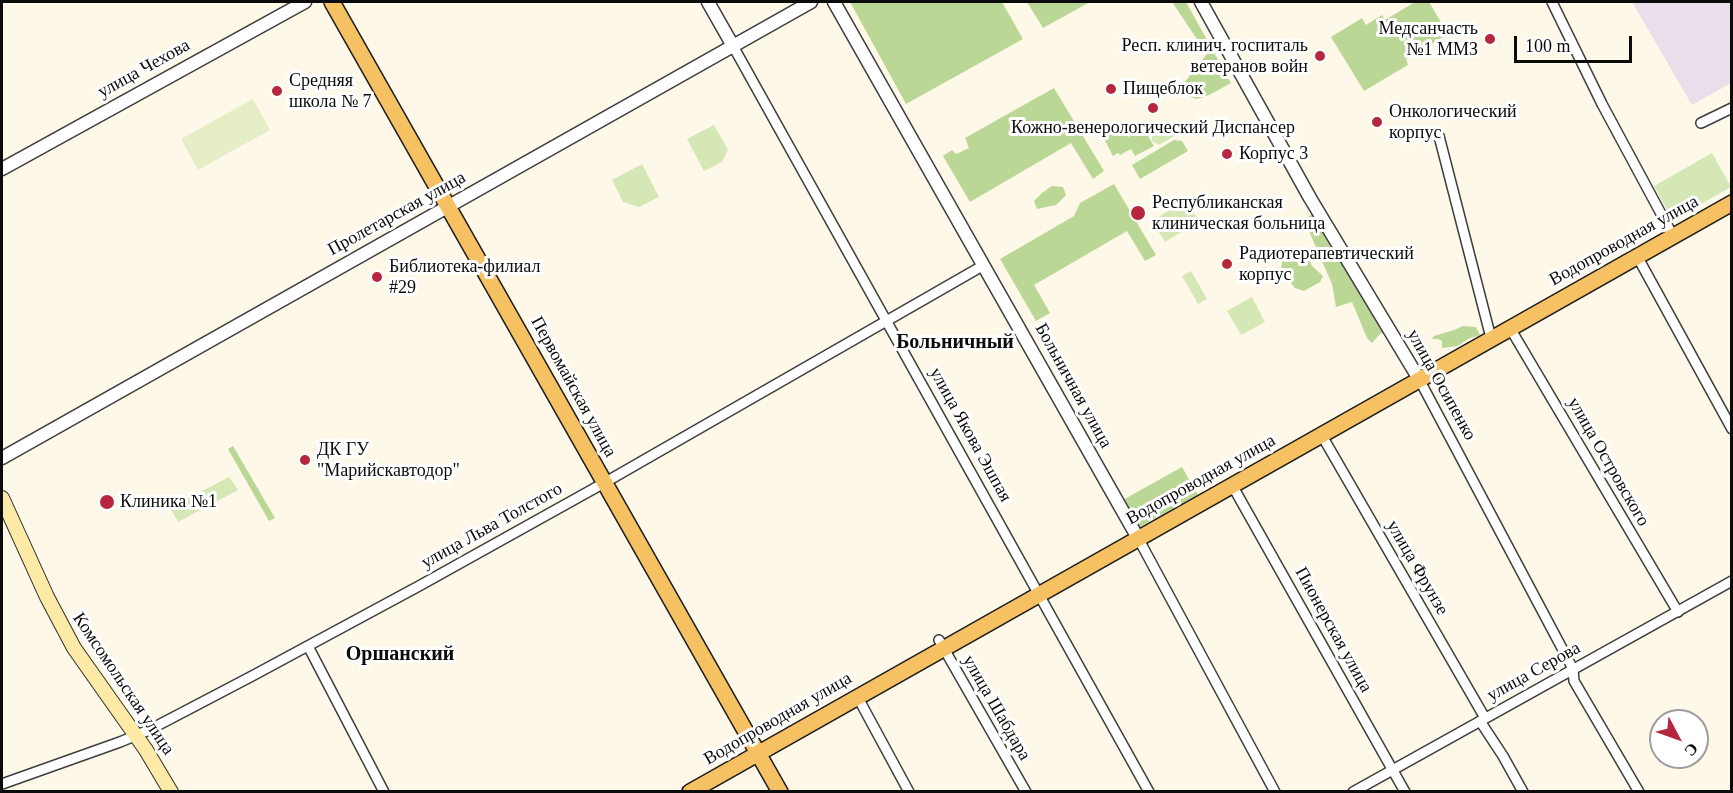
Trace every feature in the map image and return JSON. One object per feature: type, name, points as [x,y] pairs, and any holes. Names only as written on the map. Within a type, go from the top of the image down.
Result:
[{"type":"main road","name":"Первомайская улица","points":[[332,2],[780,792]]},
{"type":"main road","name":"Водопроводная улица","points":[[690,792],[857,696],[941,644],[1038,594],[1731,203]]},
{"type":"main road","name":"Комсомольская улица","points":[[2,498],[59,623],[171,792]]},
{"type":"street","name":"улица Чехова","points":[[2,169],[304,2]]},
{"type":"street","name":"улица Якова Эшпая","points":[[708,2],[1149,792]]},
{"type":"street","name":"Пролетарская улица","points":[[2,458],[811,2]]},
{"type":"street","name":"Больничная улица","points":[[834,2],[1138,538],[1275,792]]},
{"type":"street","name":"улица Осипенко","points":[[1201,2],[1310,198],[1419,380],[1573,669],[1574,681],[1639,792]]},
{"type":"street","points":[[1552,2],[1602,104],[1673,236]]},
{"type":"street","points":[[1701,123],[1731,108]]},
{"type":"street","points":[[1439,136],[1491,338]]},
{"type":"street","points":[[1637,256],[1731,429]]},
{"type":"street","name":"улица Льва Толстого","points":[[2,784],[136,736],[308,646],[604,483],[984,265]]},
{"type":"street","name":"улица Островского","points":[[1510,328],[1678,612]]},
{"type":"street","name":"улица Фрунзе","points":[[1321,434],[1523,792]]},
{"type":"street","name":"Пионерская улица","points":[[1232,484],[1405,792]]},
{"type":"street","name":"улица Серова","points":[[1353,792],[1731,581]]},
{"type":"street","name":"улица Шабдара","points":[[941,644],[1026,792]]},
{"type":"street","points":[[308,646],[384,792]]},
{"type":"street","points":[[857,696],[909,792]]},
{"type":"shaded area","points":[[1632,2],[1731,2],[1731,83],[1692,105]]},
{"type":"green space","points":[[850,2],[1002,2],[1023,39],[906,104]]},
{"type":"green space","points":[[1027,2],[1090,2],[1043,28]]},
{"type":"green space","points":[[1172,2],[1186,2],[1231,83],[1197,99],[1186,96],[1184,83],[1207,54]]},
{"type":"green space","points":[[1415,2],[1429,2],[1448,34],[1406,59],[1408,65],[1364,91],[1331,37],[1362,18],[1366,25],[1382,15],[1385,20]]},
{"type":"green space","points":[[1054,88],[1104,171],[1093,179],[1071,143],[970,202],[943,156],[952,150],[956,154],[969,148],[965,138]]},
{"type":"green space","points":[[253,99],[270,130],[198,170],[181,139]]},
{"type":"green space","points":[[1170,123],[1177,128],[1176,135],[1159,145],[1152,141],[1152,133]]},
{"type":"green space","points":[[714,125],[728,150],[722,162],[704,171],[687,139]]},
{"type":"green space","points":[[1120,125],[1128,137],[1144,129],[1154,146],[1135,156],[1131,149],[1113,156],[1101,133]]},
{"type":"green space","points":[[1174,140],[1182,141],[1188,151],[1140,179],[1132,165]]},
{"type":"green space","points":[[1712,153],[1731,187],[1673,220],[1654,186]]},
{"type":"green space","points":[[642,164],[659,197],[639,207],[623,202],[612,180]]},
{"type":"green space","points":[[1114,184],[1156,255],[1145,261],[1127,231],[1034,285],[1050,313],[1036,321],[1000,259],[1074,216],[1080,203]]},
{"type":"green space","points":[[1052,186],[1063,187],[1066,195],[1056,205],[1037,209],[1034,201]]},
{"type":"green space","points":[[1186,200],[1199,221],[1165,242],[1152,221]]},
{"type":"green space","points":[[1314,213],[1385,332],[1372,343],[1367,338],[1352,302],[1336,307],[1332,284],[1305,222]]},
{"type":"green space","points":[[1300,252],[1308,256],[1312,266],[1323,276],[1320,282],[1304,291],[1295,288],[1281,271],[1282,262]]},
{"type":"green space","points":[[1191,271],[1207,299],[1198,304],[1182,276]]},
{"type":"green space","points":[[1252,297],[1265,322],[1241,335],[1227,311]]},
{"type":"green space","points":[[1463,326],[1476,327],[1480,335],[1458,346],[1442,348],[1442,341],[1432,339],[1434,336]]},
{"type":"green space","points":[[233,446],[275,518],[269,521],[228,449]]},
{"type":"green space","points":[[1182,467],[1198,495],[1136,529],[1121,501]]},
{"type":"green space","points":[[229,477],[238,490],[178,522],[170,508]]},
{"type":"place","name":"Медсанчасть №1 ММЗ","points":[[1490,39]]},
{"type":"place","name":"Респ. клинич. госпиталь ветеранов войн","points":[[1320,56]]},
{"type":"place","name":"Пищеблок","points":[[1111,89]]},
{"type":"place","name":"Средняя школа № 7","points":[[277,91]]},
{"type":"place","name":"Кожно-венерологический Диспансер","points":[[1153,108]]},
{"type":"place","name":"Онкологический корпус","points":[[1377,122]]},
{"type":"place","name":"Корпус 3","points":[[1227,154]]},
{"type":"place","name":"Республиканская клиническая больница","points":[[1138,213]]},
{"type":"place","name":"Радиотерапевтический корпус","points":[[1227,264]]},
{"type":"place","name":"Библиотека-филиал #29","points":[[377,277]]},
{"type":"place","name":"ДК ГУ \"Марийскавтодор\"","points":[[305,460]]},
{"type":"place","name":"Клиника №1","points":[[107,502]]},
{"type":"district","name":"Больничный","points":[[955,343]]},
{"type":"district","name":"Оршанский","points":[[400,655]]}]
